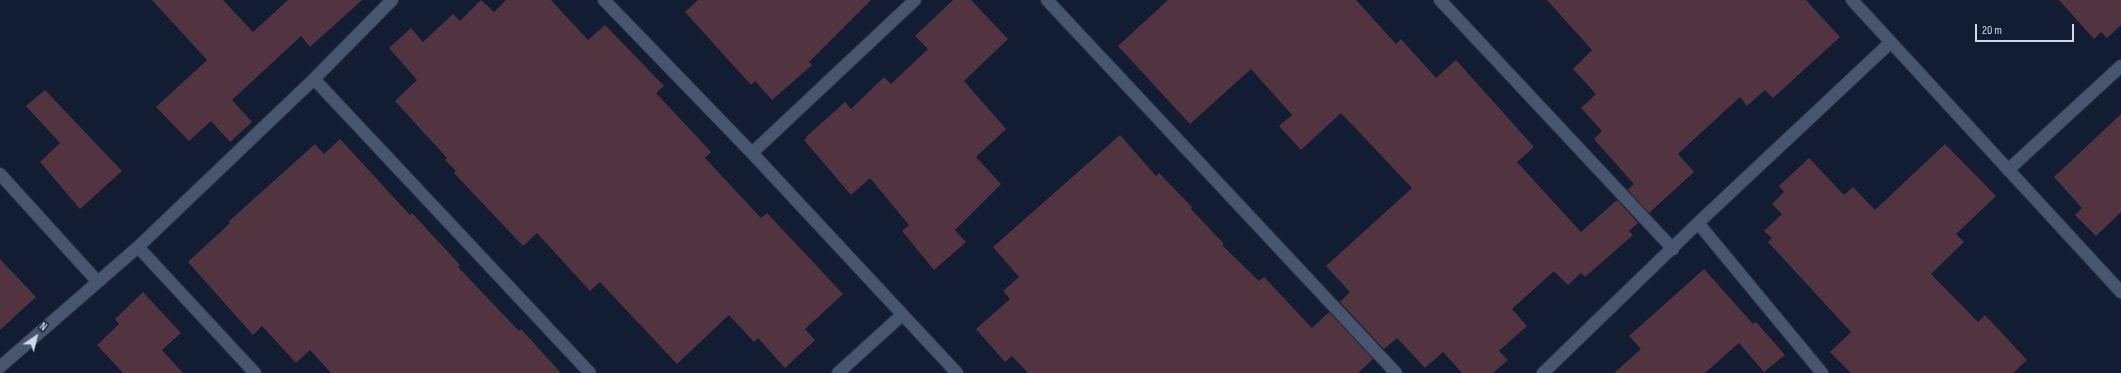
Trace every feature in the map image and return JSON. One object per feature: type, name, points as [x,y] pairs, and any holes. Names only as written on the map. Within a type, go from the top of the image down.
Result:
[{"type":"street","points":[[0,368],[97,281],[138,247],[314,79],[392,0]]},
{"type":"street","points":[[604,0],[752,153],[957,373]]},
{"type":"street","points":[[752,153],[914,0]]},
{"type":"street","points":[[1046,0],[1396,373]]},
{"type":"street","points":[[1440,0],[1673,248]]},
{"type":"street","points":[[1852,0],[2121,292]]},
{"type":"street","points":[[1543,373],[1698,223],[1891,42]]},
{"type":"street","points":[[2008,170],[2121,66]]},
{"type":"street","points":[[314,79],[590,373]]},
{"type":"street","points":[[0,174],[97,281]]},
{"type":"street","points":[[1698,223],[1822,373]]},
{"type":"street","points":[[138,247],[255,373]]},
{"type":"street","points":[[838,373],[902,315]]},
{"type":"building","points":[[152,0],[223,0],[253,32],[288,0],[362,0],[310,47],[301,36],[232,100],[252,122],[230,142],[211,121],[189,141],[156,107],[207,60]]},
{"type":"building","points":[[481,0],[494,12],[506,0],[551,0],[588,40],[605,25],[664,86],[656,93],[711,152],[705,158],[761,218],[767,213],[843,294],[805,329],[815,340],[785,368],[758,338],[754,342],[729,315],[677,364],[600,282],[590,291],[537,233],[523,246],[454,173],[456,171],[445,160],[447,158],[395,101],[417,80],[389,48],[411,28],[423,42],[453,14],[460,21]]},
{"type":"building","points":[[698,0],[871,0],[809,62],[812,65],[772,100],[755,81],[751,85],[685,12]]},
{"type":"building","points":[[953,0],[971,0],[1008,39],[964,81],[1006,129],[976,157],[1001,184],[955,230],[966,242],[934,270],[902,231],[909,225],[870,178],[851,195],[804,140],[845,102],[851,109],[884,77],[891,84],[928,49],[915,36]]},
{"type":"building","points":[[1168,0],[1356,0],[1396,44],[1401,39],[1436,78],[1456,60],[1534,147],[1517,162],[1581,232],[1617,200],[1638,223],[1629,231],[1633,235],[1585,277],[1581,273],[1568,285],[1554,271],[1512,309],[1527,326],[1499,351],[1508,360],[1493,373],[1462,373],[1443,352],[1425,368],[1397,338],[1384,349],[1340,302],[1350,292],[1326,266],[1412,188],[1341,113],[1301,150],[1279,126],[1292,115],[1251,69],[1190,124],[1118,46]]},
{"type":"building","points":[[1547,0],[1806,0],[1840,37],[1773,98],[1765,90],[1747,106],[1740,97],[1678,154],[1694,172],[1649,213],[1628,190],[1634,184],[1594,139],[1602,131],[1581,108],[1596,94],[1573,69],[1592,50]]},
{"type":"building","points":[[2059,0],[2121,0],[2121,25],[2107,38],[2101,32],[2094,39]]},
{"type":"building","points":[[45,90],[122,171],[80,209],[40,162],[60,143],[26,106]]},
{"type":"building","points":[[2121,114],[2121,212],[2096,236],[2075,215],[2082,208],[2054,177]]},
{"type":"building","points":[[1120,135],[1156,176],[1159,173],[1192,207],[1191,209],[1224,244],[1222,245],[1259,281],[1264,277],[1312,328],[1329,312],[1373,359],[1358,373],[1028,373],[1012,356],[1005,362],[976,329],[1010,299],[1003,291],[1019,277],[993,247]]},
{"type":"building","points":[[340,139],[410,215],[412,213],[460,265],[458,267],[519,331],[521,329],[561,373],[331,373],[310,350],[296,363],[262,326],[253,335],[188,262],[230,223],[228,222],[315,144],[324,154]]},
{"type":"building","points":[[1945,144],[1996,196],[1956,234],[1964,242],[1931,274],[1978,322],[1985,315],[2027,360],[2013,373],[1851,373],[1830,352],[1851,332],[1768,242],[1772,238],[1764,231],[1782,214],[1772,204],[1784,192],[1779,186],[1809,158],[1844,195],[1853,187],[1875,210]]},
{"type":"building","points":[[0,259],[36,297],[0,330]]},
{"type":"building","points":[[1704,269],[1753,324],[1756,322],[1785,355],[1764,372],[1739,343],[1705,373],[1614,373],[1641,349],[1629,336]]},
{"type":"building","points":[[143,292],[181,333],[162,350],[183,373],[123,373],[97,345],[119,324],[115,319]]}]
